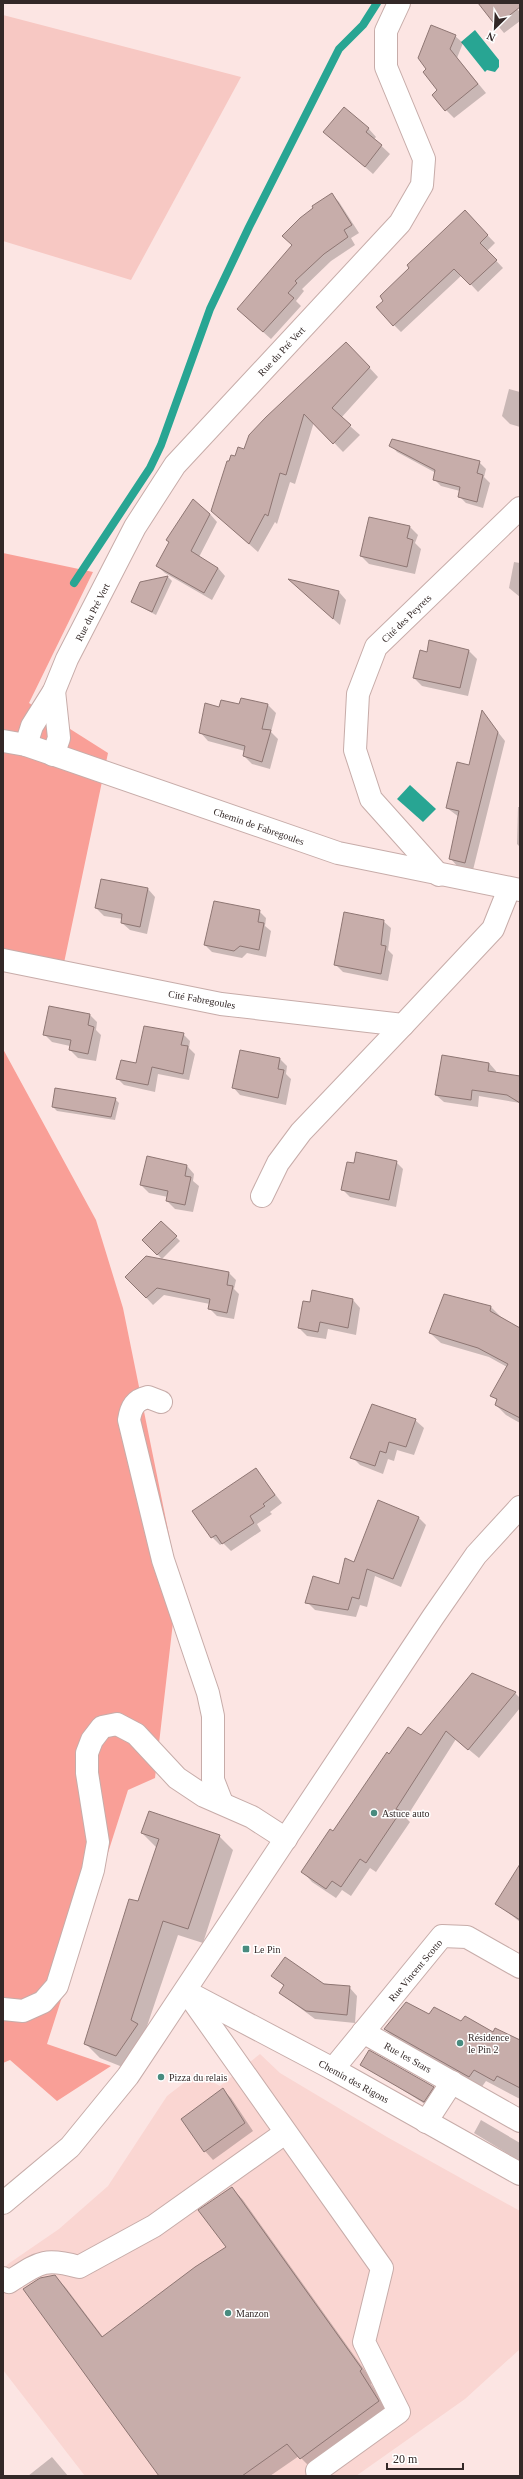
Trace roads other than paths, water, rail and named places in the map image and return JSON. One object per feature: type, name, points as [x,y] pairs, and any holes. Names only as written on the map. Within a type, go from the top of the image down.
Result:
[{"type":"street","name":"Rue du Pré Vert","points":[[26,745],[32,726],[45,702],[54,691],[67,659],[135,527],[175,465],[400,223],[422,185],[424,159],[386,67],[386,31],[399,3]]},
{"type":"street","name":"Cité des Peyrets","points":[[439,875],[371,799],[354,750],[358,694],[376,647],[520,508]]},
{"type":"street","name":"Rue du Pré Vert","points":[[53,755],[59,738],[54,691]]},
{"type":"street","name":"Chemin de Fabregoules","points":[[3,741],[26,745],[338,853],[514,890]]},
{"type":"street","points":[[262,1196],[278,1162],[301,1132],[492,929],[514,890]]},
{"type":"street","name":"Cité Fabregoules","points":[[3,960],[221,1004],[403,1025]]},
{"type":"street","points":[[161,1402],[148,1397],[136,1402],[130,1410],[130,1420],[163,1560],[208,1693],[213,1716],[213,1780],[222,1802]]},
{"type":"street","points":[[3,2203],[70,2147],[128,2076],[186,1991],[433,1617],[476,1555],[520,1507]]},
{"type":"street","points":[[3,2010],[23,2011],[43,2002],[56,1986],[93,1870],[98,1842],[87,1773],[87,1753],[92,1740],[102,1727],[117,1724],[136,1734],[177,1778],[204,1796],[222,1802],[252,1817],[286,1839]]},
{"type":"street","name":"Rue Vincent Scotto","points":[[333,2069],[442,1936],[467,1937],[520,1967]]},
{"type":"street","points":[[186,1991],[285,2133],[382,2268],[364,2342],[399,2412],[317,2471]]},
{"type":"street","name":"Chemin des Rigons","points":[[186,1991],[333,2069],[520,2174]]},
{"type":"street","name":"Rue les Stars","points":[[363,2032],[520,2121]]},
{"type":"street","points":[[426,2122],[452,2082]]},
{"type":"street","points":[[3,2278],[9,2282],[36,2265],[56,2260],[79,2267],[154,2226],[285,2133]]},
{"type":"water","points":[[475,30],[499,60],[499,67],[495,72],[487,70],[485,72],[461,42]]},
{"type":"water","points":[[410,785],[436,809],[423,822],[397,799]]},
{"type":"waterway","points":[[74,583],[150,468],[161,445],[210,309],[249,227],[339,49],[363,25],[377,3]]},
{"type":"place","name":"Astuce auto","points":[[374,1813]]},
{"type":"place","name":"Le Pin","points":[[246,1949]]},
{"type":"place","name":"Résidence le Pin 2","points":[[460,2043]]},
{"type":"place","name":"Pizza du relais","points":[[161,2077]]},
{"type":"place","name":"Manzon","points":[[228,2313]]}]
